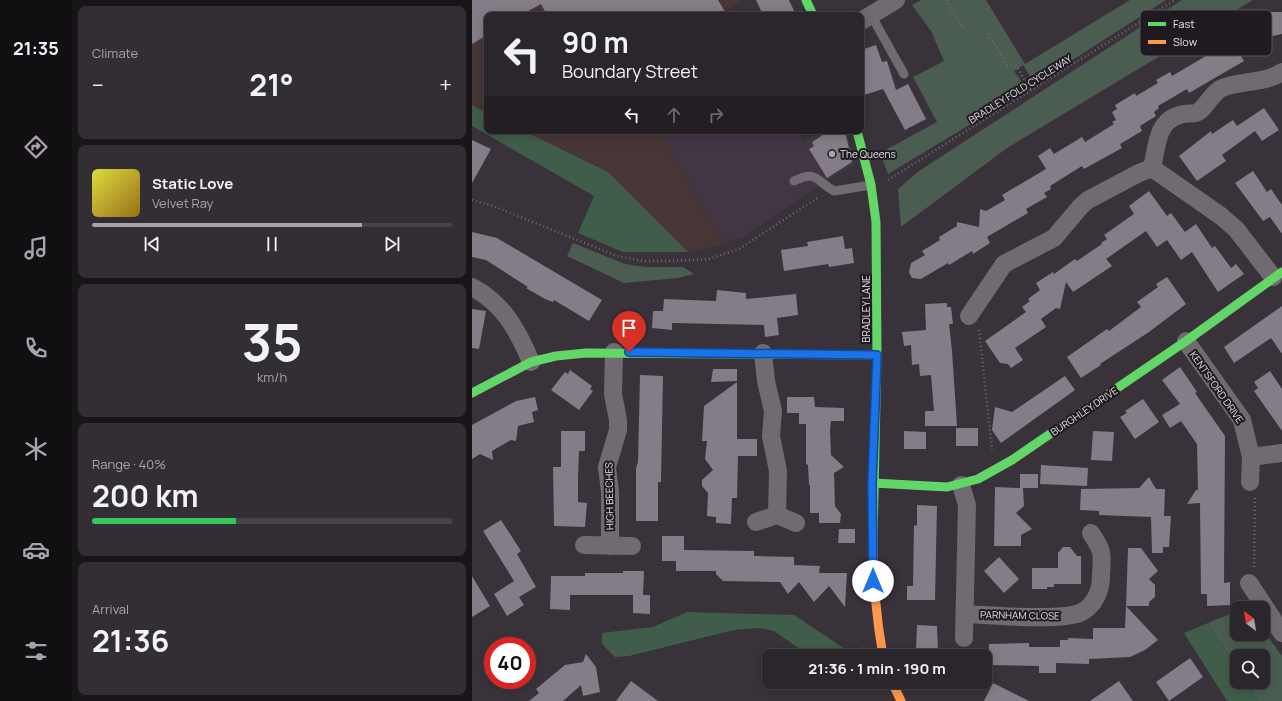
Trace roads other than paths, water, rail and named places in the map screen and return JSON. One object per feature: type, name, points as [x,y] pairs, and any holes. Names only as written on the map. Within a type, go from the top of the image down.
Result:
[{"type":"street","points":[[806,0],[812,12]]},
{"type":"street","points":[[866,18],[896,0]]},
{"type":"street","points":[[971,312],[991,294],[1004,264],[1054,238],[1081,206],[1088,200],[1152,168],[1159,133],[1164,124],[1171,118],[1200,111],[1213,94],[1224,87],[1272,77],[1282,72]]},
{"type":"street","name":"BRADLEY LANE","points":[[858,134],[871,185],[876,222],[877,355],[872,483],[873,581],[877,625],[882,649]]},
{"type":"street","name":"BURGHLEY DRIVE","points":[[872,483],[932,487],[962,485],[994,471],[1186,341],[1278,274],[1236,229],[1221,216],[1152,168]]},
{"type":"street","points":[[472,287],[496,303],[510,318],[531,362]]},
{"type":"street","name":"KENTSFORD DRIVE","points":[[1186,341],[1242,420],[1251,457],[1250,482]]},
{"type":"street","points":[[472,393],[531,362],[556,356],[614,352],[763,352],[877,355]]},
{"type":"street","name":"HIGH BEECHES","points":[[610,546],[610,492],[607,467],[618,430],[618,420],[612,394],[614,352]]},
{"type":"street","points":[[763,352],[766,381],[773,411],[771,436],[778,471],[777,516]]},
{"type":"street","points":[[1251,457],[1282,454]]},
{"type":"street","name":"PARNHAM CLOSE","points":[[962,485],[967,505],[966,614],[964,638]]},
{"type":"street","points":[[756,522],[777,516],[796,523]]},
{"type":"street","name":"PARNHAM CLOSE","points":[[966,614],[1061,617],[1082,612],[1096,600],[1101,583],[1102,550],[1091,533]]},
{"type":"street","points":[[584,545],[632,546]]},
{"type":"street","points":[[1249,583],[1259,601]]},
{"type":"street","points":[[1270,617],[1282,633]]},
{"type":"street","points":[[895,689],[901,701]]},
{"type":"lane","points":[[866,18],[904,74]]},
{"type":"lane","points":[[794,181],[806,175],[814,177],[834,191],[871,185]]},
{"type":"place","name":"The Queens","points":[[832,154]]}]
